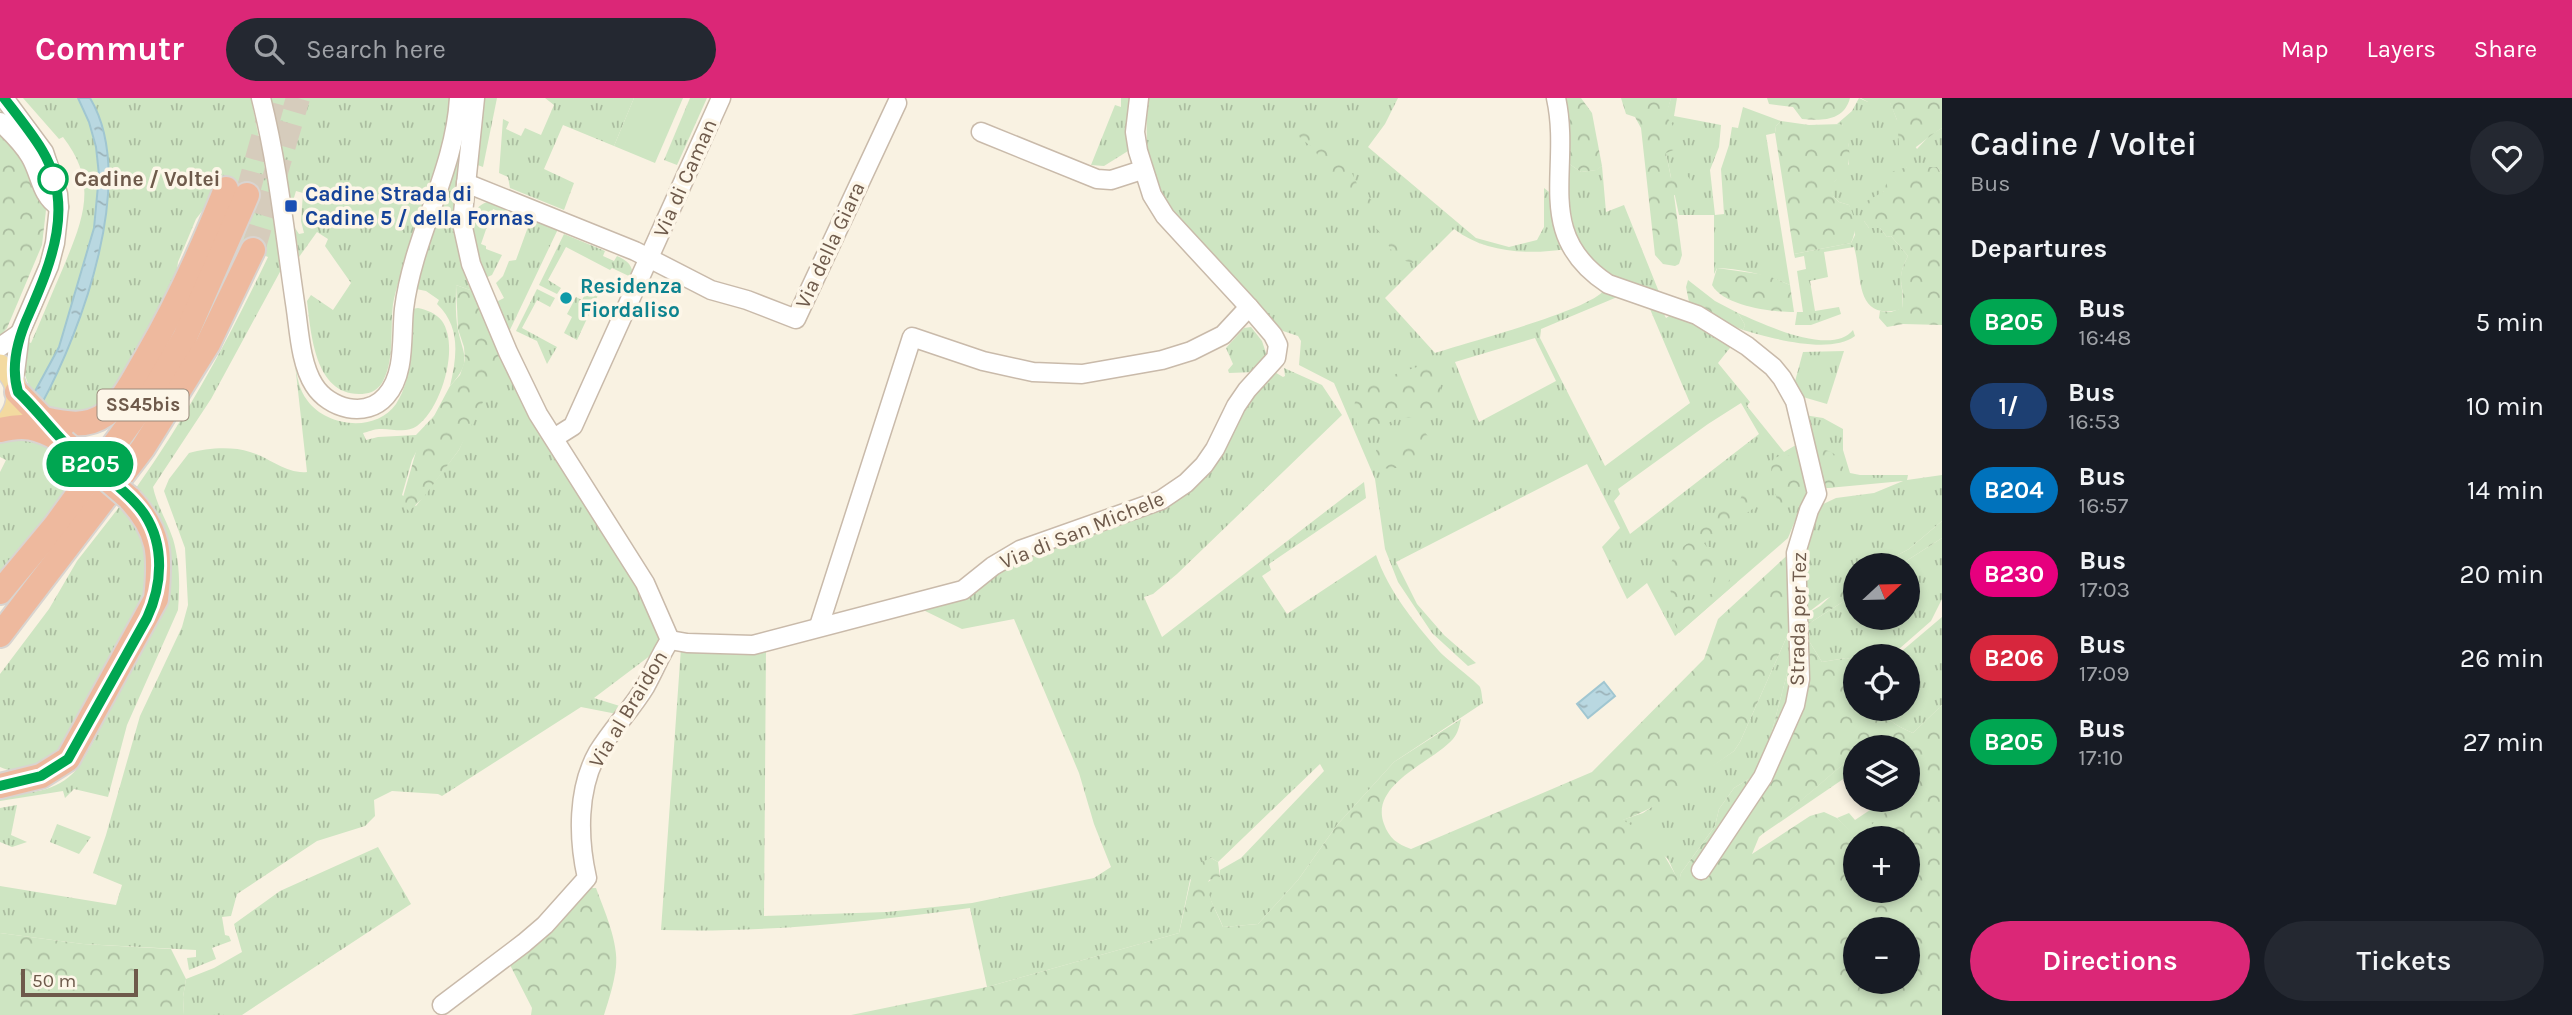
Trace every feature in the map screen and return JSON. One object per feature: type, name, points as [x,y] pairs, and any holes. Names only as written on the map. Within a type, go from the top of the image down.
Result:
[{"type":"highway","name":"SS45bis","points":[[0,592],[55,526],[154,390],[185,337],[237,192],[122,399],[104,415],[88,422],[70,425],[44,419]]},
{"type":"highway","name":"SS45bis","points":[[0,635],[144,449],[208,344],[253,250]]},
{"type":"highway","points":[[6,780],[41,776],[68,759],[156,599],[159,573],[159,551],[145,514],[64,442],[16,386]]},
{"type":"highway","points":[[0,429],[21,425],[42,430],[64,442]]},
{"type":"highway","points":[[0,653],[47,593],[68,550]]},
{"type":"main road","points":[[0,365],[16,386],[14,412],[0,429]]},
{"type":"street","points":[[4,98],[44,152],[60,207],[49,266],[20,333],[16,386]]},
{"type":"street","points":[[261,98],[308,372],[312,383],[326,400],[349,409],[362,409],[377,404],[387,396],[399,369],[406,296],[417,250],[452,143],[459,98]]},
{"type":"street","name":"Via al Braidon","points":[[475,98],[462,223],[475,276],[538,414],[645,583],[670,640]]},
{"type":"street","name":"Via di Caman","points":[[649,259],[721,98]]},
{"type":"street","name":"Via di San Michele","points":[[819,626],[963,590],[1012,554],[1161,500],[1186,483],[1204,465],[1247,390],[1276,358],[1277,340],[1166,216],[1152,195],[1142,170],[1135,132],[1139,98]]},
{"type":"street","name":"Strada per Tez","points":[[1556,98],[1561,140],[1560,220],[1573,252],[1596,276],[1608,284],[1697,315],[1747,346],[1773,367],[1795,401],[1817,494],[1809,510],[1796,553],[1800,679],[1795,705],[1763,777],[1701,870]]},
{"type":"street","name":"Via della Giara","points":[[466,183],[649,259],[711,290],[747,300],[796,319],[897,103]]},
{"type":"street","points":[[0,122],[24,146],[48,200],[60,207]]},
{"type":"street","points":[[981,131],[1097,179],[1111,180],[1142,170]]},
{"type":"street","name":"Via al Braidon","points":[[466,246],[466,220],[484,189]]},
{"type":"street","points":[[554,438],[573,426],[649,259]]},
{"type":"street","points":[[819,626],[912,337],[983,361],[1033,372],[1082,374],[1162,360],[1191,351],[1223,335],[1249,307]]},
{"type":"street","points":[[0,347],[20,333]]},
{"type":"street","name":"Via al Braidon","points":[[670,640],[753,645],[819,626]]},
{"type":"street","name":"Via al Braidon","points":[[442,1005],[534,934],[587,878],[581,814],[591,766],[604,743],[646,685],[656,661],[670,640]]},
{"type":"green space","points":[[23,98],[251,98],[270,194],[281,270],[211,399],[153,487],[175,548],[179,574],[178,610],[127,725],[108,797],[74,789],[65,798],[63,791],[0,801],[0,795],[51,787],[77,769],[150,637],[165,602],[170,564],[168,543],[136,488],[207,376],[268,257],[239,245],[256,198],[210,201],[196,219],[178,262],[175,285],[106,407],[58,415],[28,384],[24,367],[26,341],[31,343],[76,234],[84,202],[84,186],[81,170],[63,137],[59,139]]},
{"type":"green space","points":[[269,98],[451,98],[439,157],[394,298],[389,365],[382,383],[372,392],[359,394],[344,391],[333,384],[318,360],[307,301],[311,295],[333,310],[351,283],[325,246],[328,239],[317,232],[299,257],[295,228],[299,234],[304,233],[301,221],[303,193],[296,191],[293,201],[288,199]]},
{"type":"green space","points":[[478,98],[497,98],[483,167],[472,163]]},
{"type":"green space","points":[[545,98],[634,98],[614,146],[563,125],[544,169],[574,183],[564,210],[510,188],[508,177],[499,173],[503,119],[509,122],[506,129],[521,136],[525,128],[541,135],[554,105]]},
{"type":"green space","points":[[634,98],[683,98],[655,163],[614,146]]},
{"type":"green space","points":[[690,98],[707,98],[677,165],[664,160]]},
{"type":"green space","points":[[1121,98],[1129,98],[1126,125],[1128,151],[1104,166],[1091,165],[1115,105],[1121,107]]},
{"type":"green space","points":[[1149,98],[1398,98],[1385,124],[1368,147],[1476,238],[1509,247],[1537,240],[1544,227],[1544,188],[1553,195],[1566,249],[1537,252],[1508,250],[1479,243],[1454,229],[1385,298],[1435,353],[1553,316],[1594,298],[1604,290],[1622,295],[1541,329],[1540,338],[1605,466],[1690,403],[1647,302],[1660,306],[1666,318],[1675,312],[1733,344],[1718,363],[1750,402],[1747,406],[1784,452],[1801,442],[1809,487],[1788,538],[1675,636],[1647,583],[1627,599],[1602,547],[1620,528],[1587,464],[1396,562],[1417,604],[1444,635],[1476,663],[1468,666],[1432,633],[1398,582],[1385,549],[1375,479],[1334,383],[1299,365],[1301,341],[1298,336],[1283,331],[1164,201],[1150,163],[1147,112]],"holes":[[[1535,338],[1556,381],[1479,422],[1455,362]],[[1741,403],[1759,434],[1630,534],[1614,501],[1620,494],[1618,489]]]},
{"type":"green space","points":[[1560,98],[1581,98],[1592,113],[1602,166],[1597,170],[1581,172],[1568,163]]},
{"type":"green space","points":[[1621,98],[1671,98],[1666,117],[1674,127],[1677,140],[1676,149],[1666,153],[1671,178],[1680,173],[1686,174],[1694,189],[1685,197],[1674,195],[1682,255],[1679,264],[1675,266],[1663,264],[1655,255],[1641,128],[1635,117],[1626,114]]},
{"type":"green space","points":[[1671,98],[1677,98],[1674,116],[1721,125],[1719,147],[1710,170],[1715,215],[1724,214],[1721,169],[1732,127],[1738,128],[1743,107],[1781,121],[1776,126],[1775,133],[1766,135],[1790,285],[1763,275],[1736,270],[1717,268],[1714,274],[1714,215],[1679,215],[1661,130]]},
{"type":"green space","points":[[1767,98],[1850,98],[1847,106],[1837,115],[1817,120],[1802,119],[1793,107],[1769,104]]},
{"type":"green space","points":[[1859,98],[1868,102],[1890,102],[1897,120],[1917,149],[1930,135],[1942,128],[1942,174],[1937,167],[1907,167],[1883,192],[1864,221],[1869,228],[1880,228],[1887,237],[1891,236],[1908,256],[1901,277],[1902,309],[1887,311],[1876,309],[1868,303],[1860,284],[1854,247],[1824,252],[1828,277],[1810,281],[1815,311],[1839,307],[1841,314],[1811,325],[1795,325],[1797,312],[1803,312],[1797,271],[1806,269],[1804,256],[1795,258],[1794,254],[1851,243],[1855,235],[1849,205],[1839,202],[1833,196],[1833,183],[1849,164],[1849,146],[1842,124],[1837,124],[1852,111]]},
{"type":"green space","points":[[1861,98],[1942,98],[1942,128],[1900,157],[1897,120],[1890,103],[1874,114],[1868,102]]},
{"type":"green space","points":[[1299,119],[1319,143],[1338,153],[1359,188],[1367,191],[1370,199],[1376,202],[1375,206],[1381,210],[1381,216],[1388,222],[1388,226],[1400,234],[1409,255],[1415,258],[1413,263],[1402,260],[1398,252],[1389,249],[1389,239],[1377,231],[1373,220],[1341,194],[1333,176],[1322,168],[1315,149],[1300,138],[1297,128]]},
{"type":"green space","points":[[1781,121],[1809,125],[1842,124],[1845,129],[1849,147],[1847,171],[1834,183],[1833,196],[1839,202],[1849,205],[1851,210],[1855,229],[1851,243],[1794,254],[1775,133],[1776,126]]},
{"type":"green space","points":[[0,127],[16,142],[46,210],[42,245],[7,328],[0,336]]},
{"type":"green space","points":[[464,128],[458,193],[473,291],[456,285],[457,325],[464,365],[450,386],[455,353],[454,332],[445,313],[437,304],[439,300],[426,291],[416,289]]},
{"type":"green space","points":[[1568,163],[1581,172],[1596,170],[1602,166],[1606,212],[1624,205],[1659,292],[1625,282],[1607,273],[1594,263],[1585,251],[1573,224],[1570,209]]},
{"type":"green space","points":[[1907,167],[1937,167],[1942,174],[1942,325],[1903,324],[1887,327],[1879,318],[1880,311],[1891,312],[1902,308],[1901,278],[1908,256],[1891,236],[1887,237],[1880,228],[1869,228],[1864,221],[1863,203],[1883,192],[1891,172]]},
{"type":"green space","points":[[491,201],[530,216],[524,222],[493,209],[481,244],[486,246],[486,249],[502,255],[492,275],[483,279],[474,245],[472,223],[474,213],[480,206]]},
{"type":"green space","points":[[536,219],[559,227],[507,336],[492,304],[504,298],[496,283],[503,276],[509,261],[516,260],[528,227],[534,225]]},
{"type":"green space","points":[[564,234],[605,251],[603,256],[614,261],[617,256],[624,260],[631,267],[633,278],[612,268],[610,270],[566,247],[548,280],[561,288],[557,294],[539,285]]},
{"type":"green space","points":[[1717,268],[1766,275],[1790,285],[1794,312],[1761,309],[1727,298],[1712,285]]},
{"type":"green space","points":[[593,279],[599,282],[595,290],[599,293],[577,340],[564,333],[572,317],[567,314],[576,297],[582,300]]},
{"type":"green space","points":[[1688,280],[1715,301],[1738,313],[1745,325],[1743,330],[1669,300],[1670,296],[1689,302],[1686,287]]},
{"type":"green space","points":[[456,285],[473,291],[501,352],[500,368],[459,450],[423,498],[409,511],[401,504],[417,448],[450,386],[460,375],[465,360],[458,329]]},
{"type":"green space","points":[[537,289],[555,298],[550,307],[537,300],[522,328],[557,347],[547,364],[537,341],[516,331]]},
{"type":"green space","points":[[418,308],[437,316],[447,332],[448,361],[440,392],[426,418],[417,426],[403,430],[373,430],[363,433],[366,440],[416,435],[435,415],[412,460],[402,495],[416,506],[459,450],[501,352],[622,553],[662,638],[651,655],[594,698],[623,707],[622,715],[581,707],[442,796],[392,791],[374,800],[375,816],[365,826],[317,841],[237,894],[231,916],[222,917],[225,935],[229,936],[231,941],[212,948],[216,959],[189,970],[187,958],[196,957],[196,950],[83,944],[0,933],[0,886],[116,905],[122,885],[93,873],[140,716],[182,627],[188,605],[185,548],[164,491],[169,479],[189,453],[220,448],[250,452],[292,471],[307,472],[295,364],[302,392],[315,409],[338,421],[364,423],[376,419],[396,404],[402,393],[410,358],[412,309]]},
{"type":"green space","points":[[1738,313],[1797,336],[1830,340],[1843,337],[1853,330],[1855,336],[1844,342],[1816,345],[1784,340],[1743,330],[1745,325]]},
{"type":"green space","points":[[1251,327],[1262,341],[1267,356],[1255,372],[1229,373],[1228,370],[1233,364],[1226,348],[1244,328]]},
{"type":"green space","points":[[1844,351],[1827,404],[1803,397],[1794,385],[1803,352]]},
{"type":"green space","points":[[1435,361],[1443,395],[1441,409],[1425,416],[1394,420],[1362,435],[1354,411],[1360,386]]},
{"type":"green space","points":[[1284,368],[1322,385],[1342,415],[1177,574],[1153,594],[1144,597],[1162,637],[1364,482],[1366,498],[1269,564],[1271,570],[1262,576],[1287,614],[1376,555],[1381,569],[1403,606],[1439,651],[1480,687],[1483,703],[1394,762],[1337,825],[1298,880],[1258,924],[1223,927],[1206,884],[1214,877],[1220,877],[1220,870],[1241,858],[1324,771],[1320,764],[1218,862],[1211,858],[1190,880],[1179,933],[987,987],[970,908],[816,925],[738,930],[661,930],[681,648],[766,647],[764,916],[887,912],[972,903],[1094,878],[1111,867],[1094,824],[1079,773],[1014,619],[962,629],[919,608],[1016,556],[1156,509],[1273,371],[1283,377]]},
{"type":"green space","points":[[1804,415],[1823,418],[1843,429],[1843,450],[1850,473],[1908,475],[1907,480],[1942,475],[1942,521],[1902,553],[1843,553],[1843,591],[1826,599],[1802,617],[1798,559],[1819,506],[1836,498],[1874,493],[1903,481],[1828,488],[1818,486]]},
{"type":"green space","points":[[1417,428],[1421,428],[1427,435],[1431,449],[1398,467],[1391,469],[1378,465],[1376,450],[1404,439]]},
{"type":"green space","points":[[0,437],[43,439],[81,471],[0,574],[0,472],[6,460],[0,457]]},
{"type":"green space","points":[[1825,450],[1835,454],[1842,465],[1846,481],[1841,486],[1818,486],[1816,454]]},
{"type":"green space","points":[[1783,455],[1804,457],[1809,487],[1806,496],[1784,508],[1779,506],[1771,470],[1774,458]]},
{"type":"green space","points":[[1753,487],[1763,497],[1762,502],[1732,524],[1719,527],[1704,543],[1711,547],[1715,556],[1713,586],[1704,589],[1697,580],[1678,599],[1672,596],[1668,578],[1671,562],[1680,549],[1696,538],[1694,525],[1706,518],[1714,518],[1726,501],[1738,504],[1743,493]]},
{"type":"green space","points":[[120,506],[134,519],[141,533],[146,555],[145,596],[55,760],[21,770],[0,767],[0,674],[49,609],[77,561]]},
{"type":"green space","points":[[1942,521],[1942,538],[1919,553],[1902,553]]},
{"type":"green space","points":[[1942,538],[1942,599],[1931,621],[1905,644],[1843,644],[1843,658],[1822,662],[1809,641],[1805,626],[1843,602],[1843,630],[1920,630],[1919,553]]},
{"type":"green space","points":[[1793,550],[1792,625],[1740,742],[1734,751],[1680,790],[1653,807],[1623,820],[1656,841],[1679,881],[1681,873],[1715,826],[1719,809],[1734,788],[1752,777],[1759,766],[1769,742],[1802,617],[1820,606],[1842,586],[1843,602],[1805,626],[1809,641],[1822,662],[1843,658],[1843,721],[1892,721],[1913,733],[1942,705],[1942,1015],[851,1015],[987,987],[1179,933],[1193,870],[1197,864],[1211,858],[1218,862],[1220,877],[1209,880],[1208,891],[1223,927],[1258,924],[1298,880],[1337,825],[1394,762],[1461,719],[1453,739],[1405,775],[1386,797],[1382,810],[1386,829],[1391,837],[1406,847],[1411,849],[1592,772],[1704,659],[1718,619]],"holes":[[[1843,735],[1920,735],[1920,812],[1886,812],[1870,826],[1920,826],[1920,903],[1843,903],[1843,826],[1845,826],[1824,812],[1810,816],[1752,854],[1759,837],[1843,764]]]},
{"type":"green space","points":[[1731,578],[1737,582],[1679,633],[1675,625],[1675,612],[1696,597],[1702,599],[1720,592]]},
{"type":"green space","points":[[1942,617],[1942,705],[1913,733],[1892,721],[1920,721],[1920,644],[1910,644]]},
{"type":"green space","points":[[1792,625],[1793,646],[1786,678],[1760,766],[1752,777],[1734,788],[1719,809],[1715,826],[1681,873],[1679,883],[1668,859],[1622,820],[1643,813],[1734,751]]},
{"type":"green space","points":[[1843,764],[1843,779],[1758,837]]},
{"type":"green space","points":[[17,805],[11,835],[27,842],[12,847],[0,842],[0,808]]},
{"type":"green space","points":[[1867,812],[1889,812],[1872,826],[1845,826],[1837,818],[1849,813],[1855,820]]},
{"type":"green space","points":[[57,824],[91,837],[79,854],[50,842]]},
{"type":"green space","points":[[378,847],[411,904],[242,1015],[184,1015],[186,979],[214,968],[242,952],[234,924],[280,891]]},
{"type":"green space","points":[[585,888],[596,888],[615,948],[615,973],[604,1015],[531,1015],[532,1008],[508,961]]},
{"type":"green space","points":[[0,933],[83,944],[171,949],[186,979],[184,1015],[0,1015]]},
{"type":"water","points":[[78,98],[90,98],[103,131],[108,169],[106,211],[99,253],[87,296],[73,337],[41,405],[33,395],[59,347],[94,228],[99,175],[96,147]]},
{"type":"water","points":[[1604,682],[1615,696],[1588,718],[1577,704]]},
{"type":"tunnel","points":[[247,195],[274,98]]},
{"type":"tunnel","points":[[253,250],[298,98]]},
{"type":"bus line","name":"B205","points":[[0,786],[41,776],[68,759],[147,618],[156,599],[159,573],[159,551],[145,514],[64,442],[18,392],[14,381],[20,333],[49,266],[60,207],[44,152],[4,98]]},
{"type":"place","name":"Cadine / Voltei","points":[[53,179]]},
{"type":"place","name":"Cadine Strada di Cadine 5 / della Fornas","points":[[291,206]]},
{"type":"place","name":"Residenza Fiordaliso","points":[[566,298]]}]
